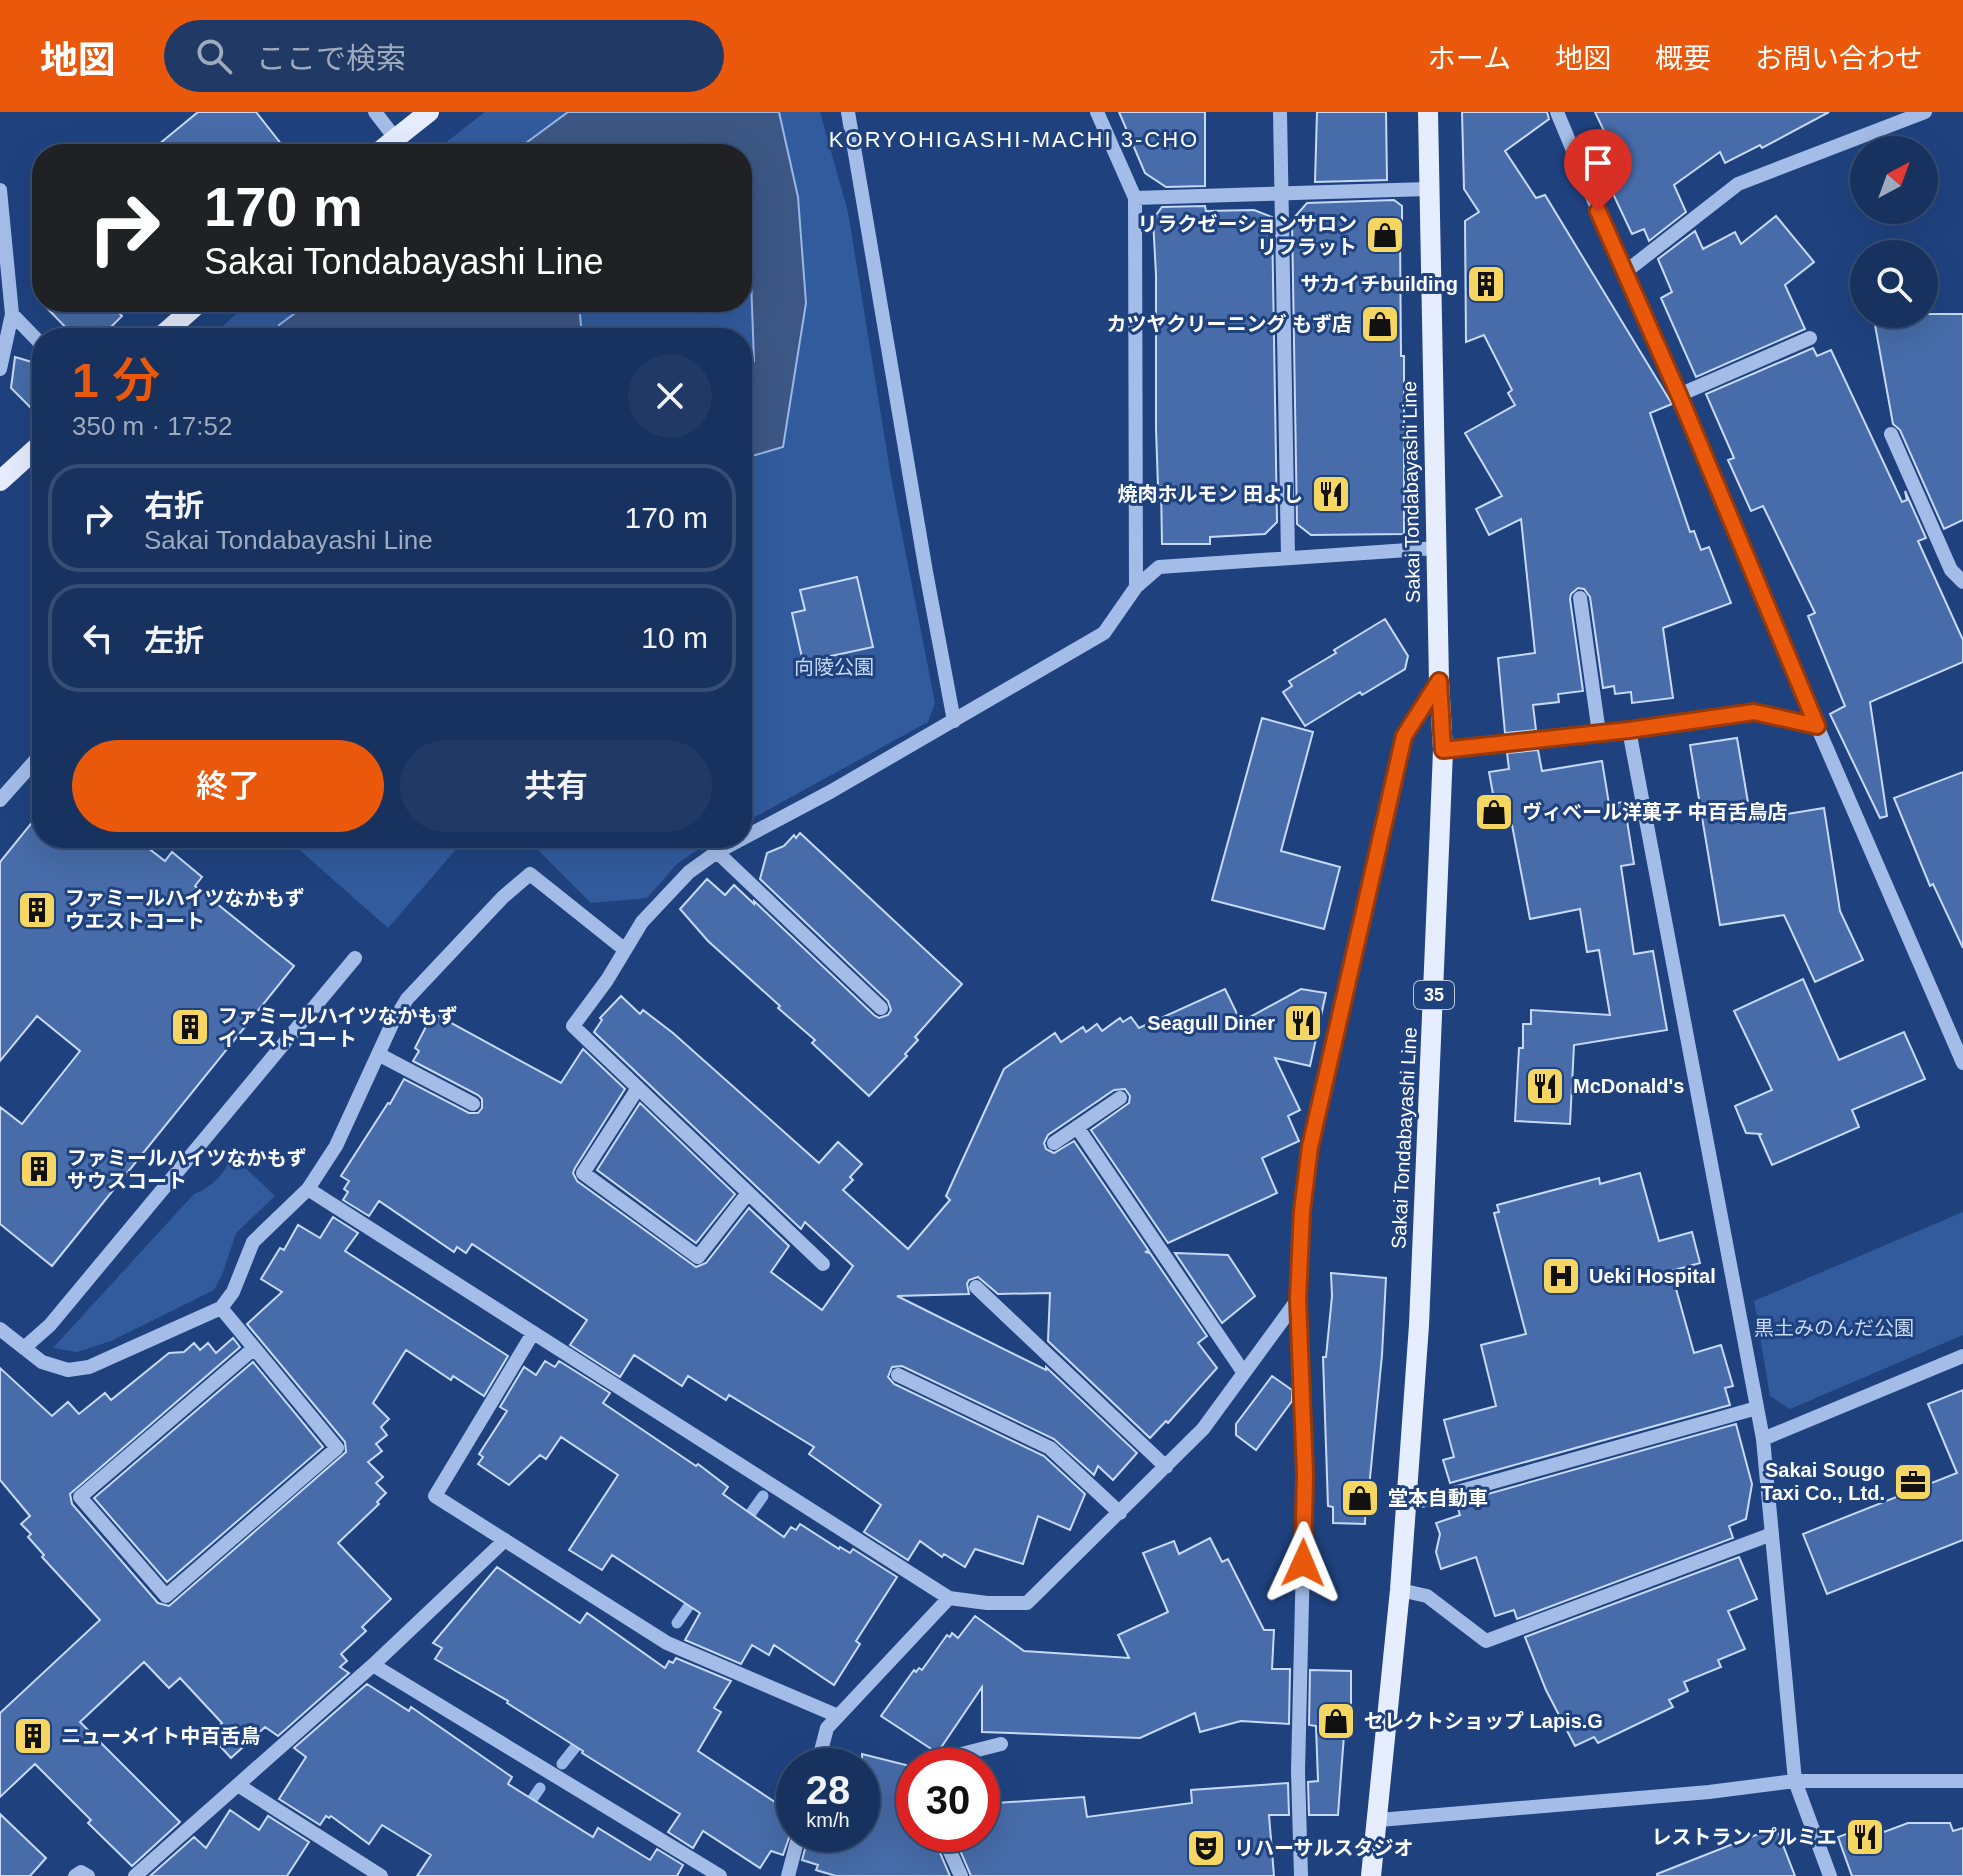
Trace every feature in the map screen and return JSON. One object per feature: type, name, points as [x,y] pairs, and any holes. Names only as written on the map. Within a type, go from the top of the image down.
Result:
[{"type":"main road","points":[[388,144],[429,112]]},
{"type":"main road","name":"Sakai Tondabayashi Line","points":[[1371,1876],[1400,1590],[1419,1325],[1443,750],[1428,112]]},
{"type":"main road","points":[[170,328],[187,312]]},
{"type":"main road","points":[[0,481],[32,452]]},
{"type":"street","points":[[375,112],[395,138]]},
{"type":"street","points":[[848,112],[954,721]]},
{"type":"street","points":[[1097,112],[1135,198],[1136,587]]},
{"type":"street","points":[[1280,112],[1288,556]]},
{"type":"street","points":[[1557,112],[1963,1063]]},
{"type":"street","points":[[1624,273],[1738,184],[1925,112]]},
{"type":"street","points":[[1135,198],[1428,189]]},
{"type":"street","points":[[0,190],[9,206],[12,314],[0,369]]},
{"type":"street","points":[[12,314],[32,335]]},
{"type":"street","points":[[1679,395],[1810,338]]},
{"type":"street","points":[[1891,434],[1951,570],[1963,582]]},
{"type":"street","points":[[752,833],[830,792],[1104,633],[1136,587],[1159,567],[1437,548]]},
{"type":"street","points":[[1580,598],[1599,733]]},
{"type":"street","points":[[1301,1876],[1298,1771],[1305,1474],[1298,1299],[1302,1211],[1313,1132],[1404,736],[1439,681]]},
{"type":"street","points":[[1443,750],[1629,730],[1754,712],[1817,726]]},
{"type":"street","points":[[1629,730],[1763,1439],[1795,1781],[1830,1876]]},
{"type":"street","points":[[0,800],[32,764]]},
{"type":"street","points":[[725,848],[689,872],[642,922],[607,980],[573,1026],[823,1264]]},
{"type":"street","points":[[717,852],[881,1008]]},
{"type":"street","points":[[0,1329],[42,1362],[68,1370],[89,1367],[221,1308],[233,1292],[253,1242],[308,1189],[336,1146],[392,1024],[407,999],[503,897],[530,874],[624,949]]},
{"type":"street","points":[[24,1348],[50,1325],[355,958]]},
{"type":"street","points":[[378,1054],[473,1104]]},
{"type":"street","points":[[638,1088],[583,1173],[698,1257],[748,1193]]},
{"type":"street","points":[[1054,1143],[1120,1098]]},
{"type":"street","points":[[1077,1127],[1244,1373]]},
{"type":"street","points":[[308,1189],[949,1598],[987,1603],[1027,1603],[1120,1513],[1203,1429],[1298,1299]]},
{"type":"street","points":[[976,1287],[1166,1467]]},
{"type":"street","points":[[221,1308],[337,1448],[166,1596],[80,1497],[253,1349]]},
{"type":"street","points":[[533,1333],[435,1496],[667,1643],[838,1716]]},
{"type":"street","points":[[1763,1439],[1963,1356]]},
{"type":"street","points":[[898,1375],[1050,1448],[1120,1513]]},
{"type":"street","points":[[1406,1504],[1757,1408]]},
{"type":"street","points":[[1400,1590],[1427,1596],[1486,1641],[1772,1534]]},
{"type":"street","points":[[135,1876],[373,1665],[505,1540]]},
{"type":"street","points":[[822,1748],[827,1728],[949,1598]]},
{"type":"street","points":[[373,1665],[720,1876]]},
{"type":"street","points":[[985,1748],[1001,1744]]},
{"type":"street","points":[[1379,1820],[1709,1792],[1795,1781],[1963,1781]]},
{"type":"street","points":[[238,1785],[381,1876]]},
{"type":"street","points":[[788,1876],[794,1852]]},
{"type":"street","points":[[950,1852],[961,1876]]},
{"type":"street","points":[[75,1876],[81,1872],[88,1876]]},
{"type":"green space","name":"向陵公園","points":[[485,112],[820,112],[848,212],[892,483],[935,703],[928,722],[752,819],[752,328],[220,328],[239,312],[752,312],[752,144],[444,144]]},
{"type":"green space","points":[[297,848],[457,848],[388,928]]},
{"type":"green space","points":[[536,848],[700,848],[677,864],[647,898],[591,903]]},
{"type":"green space","points":[[232,1155],[275,1196],[236,1233],[214,1290],[111,1341],[77,1352],[53,1348],[194,1194],[221,1175]]},
{"type":"green space","name":"黒土みのんだ公園","points":[[1963,1212],[1963,1335],[1790,1409],[1770,1396],[1754,1301]]},
{"type":"shaded area","points":[[568,112],[779,112],[798,197],[806,303],[783,447],[752,456],[752,144],[525,144]]},
{"type":"shaded area","points":[[297,312],[580,312],[581,328],[279,328]]},
{"type":"building","points":[[198,112],[256,112],[281,144],[159,144]]},
{"type":"building","points":[[1119,112],[1205,112],[1205,186],[1166,187],[1145,173]]},
{"type":"building","points":[[1317,112],[1386,112],[1387,180],[1315,182]]},
{"type":"building","points":[[1462,112],[1547,112],[1549,119],[1505,151],[1536,198],[1545,195],[1672,404],[1650,413],[1690,532],[1694,531],[1701,550],[1709,547],[1731,603],[1663,628],[1673,698],[1632,703],[1631,692],[1615,694],[1614,686],[1603,688],[1590,597],[1584,589],[1578,588],[1570,599],[1583,691],[1558,694],[1559,702],[1533,705],[1536,730],[1505,733],[1498,658],[1535,653],[1521,519],[1489,535],[1476,509],[1502,496],[1465,433],[1515,405],[1508,393],[1512,390],[1484,335],[1466,342],[1465,221],[1479,212],[1464,189]]},
{"type":"building","points":[[1595,112],[1829,112],[1762,148],[1760,145],[1725,163],[1720,152],[1674,185],[1686,212],[1649,241],[1644,229],[1632,234],[1598,162],[1615,154]]},
{"type":"building","points":[[1394,200],[1402,206],[1404,534],[1311,535],[1297,524],[1292,220],[1307,203]]},
{"type":"building","points":[[1205,206],[1206,211],[1254,210],[1272,217],[1277,522],[1265,534],[1210,537],[1210,544],[1162,544],[1156,429],[1153,219],[1162,207]]},
{"type":"building","points":[[1776,216],[1814,262],[1785,285],[1805,329],[1696,377],[1661,298],[1672,292],[1658,259],[1695,231],[1703,249],[1735,232],[1741,244]]},
{"type":"building","points":[[51,312],[118,312],[122,316],[110,328],[66,328]]},
{"type":"building","points":[[1938,314],[1963,314],[1963,520],[1944,529],[1900,430],[1893,424],[1876,328],[1938,328]]},
{"type":"building","points":[[1813,348],[1817,356],[1831,350],[1902,502],[1907,500],[1905,491],[1926,538],[1918,541],[1963,640],[1963,662],[1870,702],[1887,816],[1880,818],[1830,714],[1845,706],[1808,616],[1815,613],[1763,506],[1751,511],[1728,460],[1734,458],[1706,394]]},
{"type":"building","points":[[15,357],[32,362],[32,409],[11,388]]},
{"type":"building","points":[[857,577],[873,647],[803,662],[792,613],[805,610],[800,590]]},
{"type":"building","points":[[1385,619],[1408,656],[1405,669],[1305,726],[1283,692],[1292,686],[1289,681]]},
{"type":"building","points":[[1262,718],[1313,732],[1281,851],[1340,867],[1324,929],[1212,900]]},
{"type":"building","points":[[1737,738],[1751,820],[1824,808],[1840,911],[1863,960],[1815,982],[1784,915],[1720,925],[1690,745]]},
{"type":"building","points":[[1538,750],[1542,771],[1602,761],[1609,804],[1624,802],[1634,864],[1621,866],[1634,954],[1653,951],[1667,1030],[1574,1045],[1570,1124],[1515,1121],[1519,1048],[1523,1048],[1523,1024],[1531,1024],[1531,1010],[1610,1015],[1599,950],[1587,952],[1580,909],[1530,919],[1512,825],[1499,827],[1489,772],[1509,769],[1507,753]]},
{"type":"building","points":[[1963,772],[1963,948],[1933,884],[1930,886],[1894,798]]},
{"type":"building","points":[[32,822],[32,848],[148,848],[165,861],[172,852],[202,877],[195,886],[294,966],[52,1266],[0,1224],[0,1107],[22,1124],[80,1051],[37,1016],[0,1061],[0,862]]},
{"type":"building","points":[[800,833],[962,984],[915,1037],[918,1040],[905,1054],[907,1056],[869,1096],[812,1043],[815,1040],[778,1008],[780,1006],[708,941],[680,909],[707,879],[725,895],[734,885],[874,1015],[879,1018],[888,1015],[891,1010],[888,1001],[760,879],[767,853],[784,846]]},
{"type":"building","points":[[1803,979],[1839,1060],[1904,1032],[1925,1079],[1852,1110],[1859,1127],[1772,1165],[1759,1135],[1762,1134],[1746,1133],[1735,1106],[1772,1090],[1734,1011]]},
{"type":"building","points":[[1225,989],[1241,1022],[1301,989],[1326,993],[1310,1066],[1275,1058],[1300,1110],[1288,1116],[1299,1141],[1262,1158],[1277,1193],[1168,1243],[1091,1130],[1129,1103],[1130,1096],[1125,1089],[1114,1090],[1048,1135],[1044,1143],[1046,1149],[1054,1153],[1074,1141],[1149,1251],[1145,1252],[1150,1253],[1207,1336],[1198,1343],[1217,1368],[1168,1423],[1166,1421],[1150,1438],[1048,1341],[1050,1293],[998,1294],[978,1277],[969,1280],[969,1294],[897,1296],[1046,1370],[1046,1367],[1137,1453],[1113,1480],[1098,1466],[1094,1475],[1054,1439],[902,1366],[892,1367],[888,1377],[894,1384],[1044,1456],[1085,1494],[1070,1530],[1038,1516],[1023,1564],[975,1549],[965,1567],[944,1554],[942,1557],[920,1541],[908,1560],[864,1532],[881,1505],[809,1454],[814,1447],[729,1395],[726,1400],[688,1376],[682,1386],[634,1355],[620,1377],[570,1345],[587,1320],[472,1244],[466,1253],[457,1247],[454,1252],[379,1201],[369,1216],[343,1200],[349,1181],[341,1176],[404,1079],[469,1113],[478,1113],[482,1108],[482,1099],[478,1095],[413,1061],[419,1051],[415,1048],[433,1013],[561,1083],[583,1049],[625,1089],[575,1168],[573,1173],[577,1181],[696,1267],[706,1263],[749,1208],[789,1246],[771,1272],[822,1310],[853,1266],[805,1222],[801,1229],[594,1032],[602,1020],[600,1018],[621,996],[640,1014],[643,1010],[673,1033],[819,1163],[838,1142],[862,1164],[843,1190],[908,1249],[950,1200],[946,1196],[1004,1069],[1055,1033],[1061,1042],[1083,1027],[1086,1032],[1097,1024],[1102,1031],[1120,1018],[1123,1022],[1131,1017],[1139,1028]]},
{"type":"building","points":[[640,1103],[735,1194],[696,1243],[597,1170]]},
{"type":"building","points":[[1640,1173],[1659,1241],[1692,1232],[1700,1263],[1671,1271],[1694,1353],[1721,1345],[1733,1386],[1725,1388],[1730,1405],[1450,1483],[1443,1460],[1454,1457],[1444,1420],[1496,1406],[1481,1345],[1526,1334],[1494,1213],[1499,1212],[1497,1205],[1599,1178],[1600,1184]]},
{"type":"building","points":[[333,1217],[358,1233],[345,1251],[508,1356],[484,1396],[453,1376],[451,1380],[406,1350],[373,1403],[389,1419],[381,1427],[387,1435],[376,1444],[382,1451],[368,1462],[383,1477],[376,1483],[386,1493],[377,1502],[379,1504],[338,1543],[391,1599],[362,1627],[366,1631],[341,1654],[347,1661],[340,1667],[349,1673],[278,1736],[265,1727],[231,1758],[209,1734],[222,1723],[180,1678],[169,1688],[144,1662],[80,1722],[180,1822],[132,1866],[35,1764],[0,1797],[0,1713],[100,1620],[42,1557],[44,1555],[28,1537],[31,1534],[21,1524],[30,1516],[0,1480],[0,1368],[52,1416],[68,1402],[79,1414],[105,1393],[111,1400],[169,1353],[184,1352],[194,1343],[200,1350],[208,1343],[216,1353],[233,1338],[240,1347],[70,1494],[72,1504],[158,1603],[169,1606],[346,1452],[345,1442],[247,1324],[282,1292],[261,1279],[280,1248],[284,1250],[298,1225],[320,1238]]},
{"type":"building","points":[[1175,1253],[1228,1255],[1255,1296],[1222,1323]]},
{"type":"building","points":[[1331,1273],[1386,1278],[1382,1355],[1369,1488],[1366,1488],[1365,1524],[1333,1523],[1333,1507],[1328,1506],[1323,1357],[1326,1357],[1332,1296]]},
{"type":"building","points":[[545,1361],[555,1367],[559,1361],[610,1393],[603,1403],[696,1466],[698,1464],[728,1487],[723,1494],[784,1537],[791,1527],[796,1530],[800,1524],[839,1549],[850,1553],[853,1549],[897,1577],[856,1641],[860,1644],[834,1685],[774,1645],[769,1655],[752,1645],[741,1664],[685,1640],[700,1613],[612,1555],[602,1570],[569,1550],[618,1475],[561,1437],[546,1459],[540,1455],[509,1485],[478,1464],[483,1457],[479,1454],[507,1411],[500,1407],[524,1367],[536,1375]]},
{"type":"building","points":[[253,1362],[323,1447],[167,1582],[94,1498]]},
{"type":"building","points":[[1272,1376],[1292,1390],[1292,1401],[1256,1450],[1236,1435],[1236,1424]]},
{"type":"building","points":[[1963,1390],[1963,1540],[1827,1594],[1803,1534],[1957,1473],[1928,1404]]},
{"type":"building","points":[[1736,1424],[1752,1484],[1746,1519],[1729,1526],[1733,1538],[1517,1619],[1514,1610],[1495,1616],[1476,1557],[1441,1569],[1436,1552],[1440,1534],[1436,1523],[1460,1515],[1456,1503]]},
{"type":"building","points":[[1210,1538],[1222,1562],[1228,1559],[1264,1630],[1274,1630],[1272,1669],[1290,1669],[1289,1724],[1241,1721],[1200,1732],[1195,1713],[1140,1738],[982,1732],[982,1687],[941,1748],[930,1748],[881,1716],[914,1670],[922,1670],[947,1635],[950,1637],[952,1633],[958,1638],[975,1616],[1024,1651],[1129,1658],[1118,1635],[1168,1612],[1143,1553],[1174,1541],[1179,1554]]},
{"type":"building","points":[[1739,1557],[1757,1599],[1728,1611],[1745,1649],[1718,1660],[1721,1667],[1684,1682],[1688,1691],[1669,1700],[1673,1707],[1598,1743],[1594,1737],[1575,1746],[1546,1690],[1525,1637]]},
{"type":"building","points":[[497,1567],[580,1623],[587,1613],[665,1668],[669,1661],[673,1663],[676,1658],[731,1681],[714,1708],[721,1712],[698,1751],[776,1803],[776,1852],[784,1852],[783,1855],[771,1851],[760,1868],[703,1831],[693,1848],[668,1832],[680,1814],[582,1753],[508,1701],[435,1659],[442,1648],[433,1643]]},
{"type":"building","points":[[1310,1670],[1351,1671],[1351,1713],[1348,1713],[1347,1735],[1344,1735],[1338,1815],[1309,1815],[1308,1782],[1318,1781],[1316,1726],[1309,1725]]},
{"type":"building","points":[[367,1684],[409,1711],[411,1707],[512,1777],[508,1784],[593,1837],[598,1828],[650,1860],[657,1849],[683,1865],[677,1876],[417,1876],[431,1855],[382,1825],[369,1844],[331,1816],[326,1816],[320,1825],[279,1799],[306,1757],[294,1748]]},
{"type":"building","points":[[880,1758],[896,1762],[896,1852],[940,1852],[950,1876],[836,1876],[816,1870],[818,1865],[802,1860],[804,1852],[880,1852]]},
{"type":"building","points":[[1288,1783],[1289,1815],[1269,1815],[1274,1876],[971,1876],[961,1852],[1000,1852],[1000,1803],[1084,1797],[1087,1817],[1192,1803],[1191,1790]]},
{"type":"building","points":[[230,1810],[259,1830],[268,1816],[309,1842],[287,1876],[150,1876],[194,1837],[206,1848]]},
{"type":"building","points":[[0,1814],[46,1858],[30,1876],[0,1876]]},
{"type":"building","points":[[1880,1822],[1884,1832],[1908,1823],[1950,1823],[1953,1831],[1963,1828],[1963,1876],[1852,1876],[1838,1837]]},
{"type":"building","points":[[1776,1827],[1795,1876],[1657,1876],[1657,1874]]},
{"type":"waterway","points":[[744,1523],[763,1496]]},
{"type":"waterway","points":[[677,1623],[697,1594]]},
{"type":"waterway","points":[[562,1764],[584,1736]]},
{"type":"waterway","points":[[525,1810],[540,1788]]},
{"type":"place","name":"リラクゼーションサロン リフラット","points":[[1385,235]]},
{"type":"place","name":"サカイチbuilding","points":[[1486,284]]},
{"type":"place","name":"カツヤクリーニング もず店","points":[[1380,324]]},
{"type":"place","name":"焼肉ホルモン 田よし","points":[[1331,494]]},
{"type":"place","name":"ヴィベール洋菓子 中百舌鳥店","points":[[1494,812]]},
{"type":"place","name":"ファミールハイツなかもず ウエストコート","points":[[37,910]]},
{"type":"place","name":"Seagull Diner","points":[[1303,1023]]},
{"type":"place","name":"ファミールハイツなかもず イーストコート","points":[[190,1027]]},
{"type":"place","name":"McDonald's","points":[[1545,1086]]},
{"type":"place","name":"ファミールハイツなかもず サウスコート","points":[[39,1169]]},
{"type":"place","name":"Ueki Hospital","points":[[1561,1276]]},
{"type":"place","name":"Sakai Sougo Taxi Co., Ltd.","points":[[1913,1482]]},
{"type":"place","name":"堂本自動車","points":[[1360,1498]]},
{"type":"place","name":"セレクトショップ Lapis.G","points":[[1336,1721]]},
{"type":"place","name":"ニューメイト中百舌鳥","points":[[33,1736]]},
{"type":"place","name":"レストラン プルミエ","points":[[1865,1837]]},
{"type":"place","name":"リハーサルスタジオ","points":[[1206,1848]]},
{"type":"district","name":"KORYOHIGASHI-MACHI 3-CHO","points":[[1014,139]]},
{"type":"route","points":[[1303,1563],[1305,1474],[1298,1299],[1302,1211],[1310,1147],[1404,736],[1439,681],[1443,750],[1629,730],[1754,712],[1817,726],[1679,395],[1598,211]]}]
